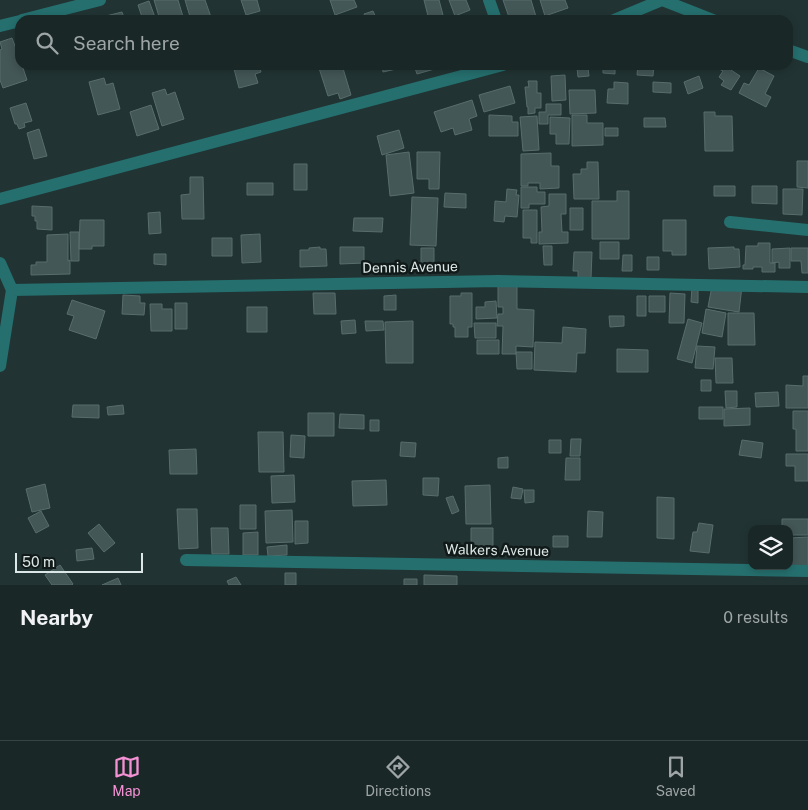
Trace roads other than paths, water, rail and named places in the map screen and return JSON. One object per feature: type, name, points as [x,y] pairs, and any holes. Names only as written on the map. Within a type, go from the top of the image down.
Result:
[{"type":"street","points":[[41,15],[100,0]]},
{"type":"street","points":[[490,0],[494,15]]},
{"type":"street","points":[[626,15],[662,0],[700,15]]},
{"type":"street","points":[[0,26],[15,22]]},
{"type":"street","points":[[793,52],[808,57]]},
{"type":"street","points":[[0,199],[484,70]]},
{"type":"street","points":[[730,222],[808,230]]},
{"type":"street","points":[[0,263],[12,290],[0,366]]},
{"type":"street","name":"Dennis Avenue","points":[[12,290],[498,281],[808,287]]},
{"type":"street","name":"Walkers Avenue","points":[[186,560],[808,570]]}]
